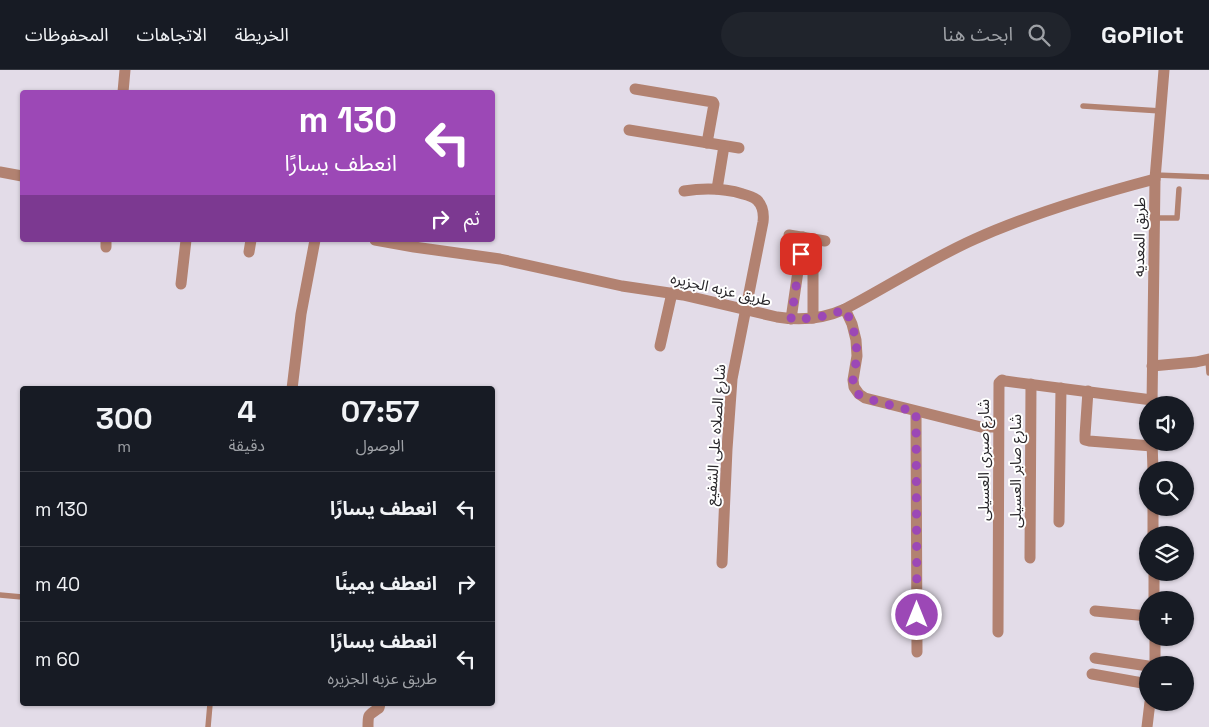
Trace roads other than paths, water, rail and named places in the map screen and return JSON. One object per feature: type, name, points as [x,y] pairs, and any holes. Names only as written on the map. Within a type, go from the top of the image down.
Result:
[{"type":"street","points":[[123,90],[125,70]]},
{"type":"street","name":"طريق المعديه","points":[[1152,396],[1155,177],[1164,70]]},
{"type":"street","points":[[636,89],[713,102],[707,143]]},
{"type":"street","points":[[629,130],[739,148]]},
{"type":"street","points":[[717,189],[724,146]]},
{"type":"street","points":[[0,172],[20,176]]},
{"type":"street","name":"طريق عزبه الجزيره","points":[[386,242],[500,259],[622,286],[672,293],[745,311],[791,319],[813,318],[834,314],[845,309],[943,254],[975,239],[1055,208],[1155,177]]},
{"type":"street","name":"شارع الصلاه على الشفيع","points":[[684,191],[701,189],[734,191],[757,200],[764,214],[731,393],[722,563]]},
{"type":"street","points":[[789,235],[814,239]]},
{"type":"street","points":[[813,318],[814,239]]},
{"type":"street","points":[[791,319],[814,239]]},
{"type":"street","points":[[181,284],[186,242]]},
{"type":"street","points":[[292,386],[301,314],[314,242]]},
{"type":"street","points":[[660,346],[672,293]]},
{"type":"street","points":[[845,309],[852,324],[856,340],[857,356],[853,380],[858,394],[865,398],[916,412],[981,427],[998,427]]},
{"type":"street","points":[[1152,366],[1208,359]]},
{"type":"street","name":"شارع صبرى العسيلى","points":[[998,632],[999,383],[1002,380],[1139,400]]},
{"type":"street","name":"شارع صابر العسيلى","points":[[1030,558],[1031,384]]},
{"type":"street","points":[[1059,522],[1061,388]]},
{"type":"street","points":[[1088,392],[1086,440],[1139,443]]},
{"type":"street","points":[[916,412],[917,652]]},
{"type":"street","points":[[1095,611],[1139,615]]},
{"type":"street","points":[[1095,658],[1139,665]]},
{"type":"street","points":[[1092,674],[1139,682]]},
{"type":"street","points":[[368,727],[370,714],[380,706]]},
{"type":"street","points":[[1147,727],[1149,711]]},
{"type":"lane","points":[[1083,106],[1160,111]]},
{"type":"lane","points":[[1155,177],[1209,177]]},
{"type":"lane","points":[[1154,218],[1177,218],[1179,189]]},
{"type":"lane","points":[[1208,359],[1209,373]]},
{"type":"lane","points":[[0,595],[20,597]]},
{"type":"lane","points":[[208,727],[210,706]]}]
